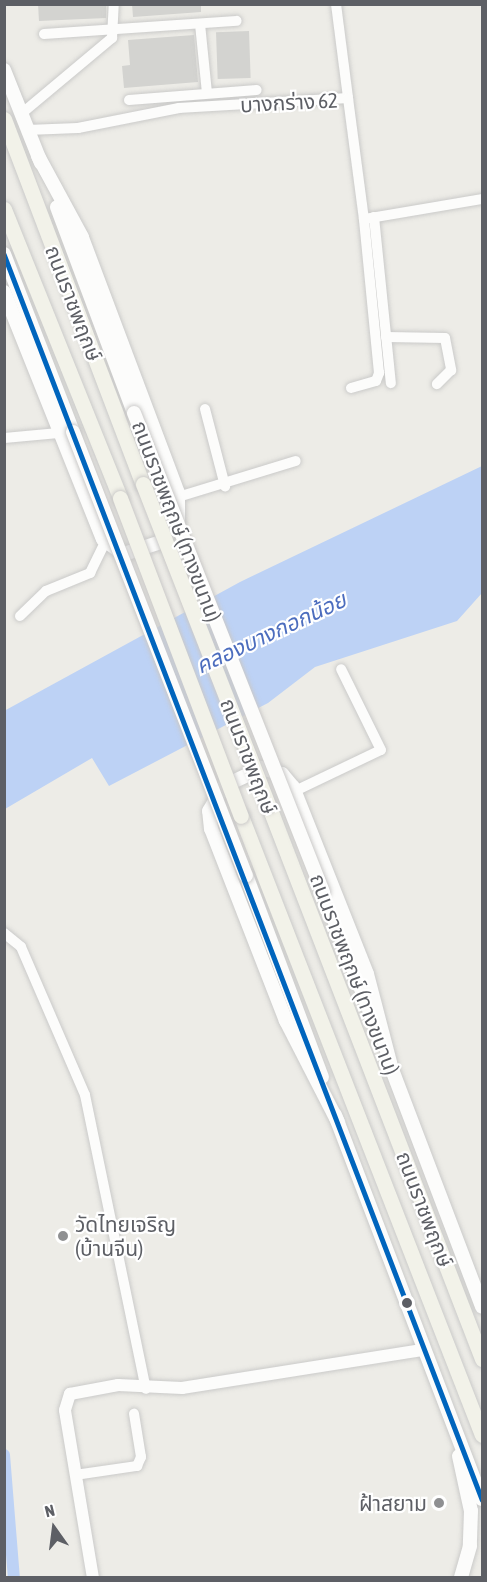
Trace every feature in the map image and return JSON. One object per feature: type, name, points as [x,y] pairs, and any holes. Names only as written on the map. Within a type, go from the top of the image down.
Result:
[{"type":"main road","name":"ถนนราชพฤกษ์ (ทางขนาน)","points":[[4,70],[134,412],[391,1066],[483,1307]]},
{"type":"main road","name":"ถนนราชพฤกษ์","points":[[4,119],[143,484],[483,1359]]},
{"type":"main road","points":[[4,254],[105,542],[112,550],[135,554],[162,542],[178,521],[178,497],[82,237],[38,156]]},
{"type":"main road","name":"ถนนราชพฤกษ์","points":[[4,209],[120,498],[241,816],[483,1435]]},
{"type":"main road","points":[[4,292],[66,432],[246,875],[422,1350],[483,1499]]},
{"type":"main road","points":[[338,1122],[285,1021],[211,830],[214,795],[248,773],[273,768],[295,791],[367,974],[391,1066]]},
{"type":"main road","points":[[455,1432],[471,1511],[470,1546],[460,1578]]},
{"type":"street","points":[[21,114],[99,51],[115,29],[114,4]]},
{"type":"street","points":[[336,4],[348,98]]},
{"type":"street","points":[[44,34],[237,21]]},
{"type":"street","points":[[201,24],[207,93]]},
{"type":"street","points":[[129,100],[257,90]]},
{"type":"street","name":"บางกร่าง 62","points":[[27,130],[78,128],[179,108],[348,98],[369,218]]},
{"type":"street","points":[[369,218],[483,199]]},
{"type":"street","points":[[369,218],[391,383]]},
{"type":"street","points":[[351,388],[376,381],[379,373],[369,218]]},
{"type":"street","points":[[386,337],[445,338],[451,370],[437,384]]},
{"type":"street","points":[[205,409],[225,486]]},
{"type":"street","points":[[4,438],[66,432]]},
{"type":"street","points":[[178,497],[225,486],[296,461]]},
{"type":"street","points":[[20,616],[46,591],[90,573],[105,542]]},
{"type":"street","points":[[295,791],[381,750],[341,669]]},
{"type":"street","points":[[4,933],[21,947],[85,1095],[146,1389]]},
{"type":"street","points":[[93,1578],[65,1410],[70,1394],[118,1385],[146,1389],[210,1384],[422,1350]]},
{"type":"street","points":[[75,1475],[138,1466],[141,1457],[134,1414]]},
{"type":"water","name":"คลองบางกอกน้อย","points":[[482,466],[482,593],[457,621],[315,667],[268,703],[109,786],[92,758],[5,809],[4,711],[240,582]]},
{"type":"building","points":[[38,4],[106,4],[106,18],[39,21]]},
{"type":"building","points":[[132,4],[201,4],[201,12],[133,17]]},
{"type":"building","points":[[249,31],[251,78],[218,79],[216,32]]},
{"type":"building","points":[[194,35],[198,82],[124,88],[122,66],[130,65],[128,40]]},
{"type":"waterway","points":[[4,1455],[14,1578]]},
{"type":"transit line","points":[[4,254],[482,1499]]},
{"type":"place","name":"วัดไทยเจริญ (บ้านจีน)","points":[[63,1236]]},
{"type":"place","name":"ฝ้าสยาม","points":[[439,1503]]}]
